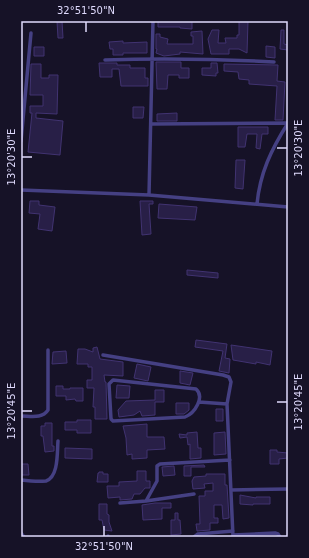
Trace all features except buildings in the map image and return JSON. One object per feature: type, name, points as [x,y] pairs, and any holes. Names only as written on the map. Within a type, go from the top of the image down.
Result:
[{"type":"street","points":[[149,195],[153,21]]},
{"type":"street","points":[[21,141],[31,33]]},
{"type":"street","points":[[105,60],[152,58],[274,62]]},
{"type":"street","points":[[151,124],[288,123]]},
{"type":"street","points":[[257,204],[258,188],[265,165],[288,123]]},
{"type":"street","points":[[21,190],[149,195],[288,207]]},
{"type":"street","points":[[21,416],[39,416],[46,414],[48,410],[48,350]]},
{"type":"street","points":[[103,354],[227,376],[230,379],[231,382],[227,404],[233,534]]},
{"type":"street","points":[[113,380],[116,380],[196,389],[199,392],[199,402],[191,413],[185,417],[113,421],[110,419],[110,384],[113,380]]},
{"type":"street","points":[[199,402],[227,404]]},
{"type":"street","points":[[21,480],[40,481],[51,478],[55,471],[58,441]]},
{"type":"street","points":[[146,501],[157,481],[157,466],[160,464],[230,460]]},
{"type":"street","points":[[231,490],[288,489]]},
{"type":"street","points":[[120,503],[194,494]]},
{"type":"street","points":[[21,533],[24,537]]},
{"type":"street","points":[[194,537],[198,534],[278,534],[280,537]]}]
